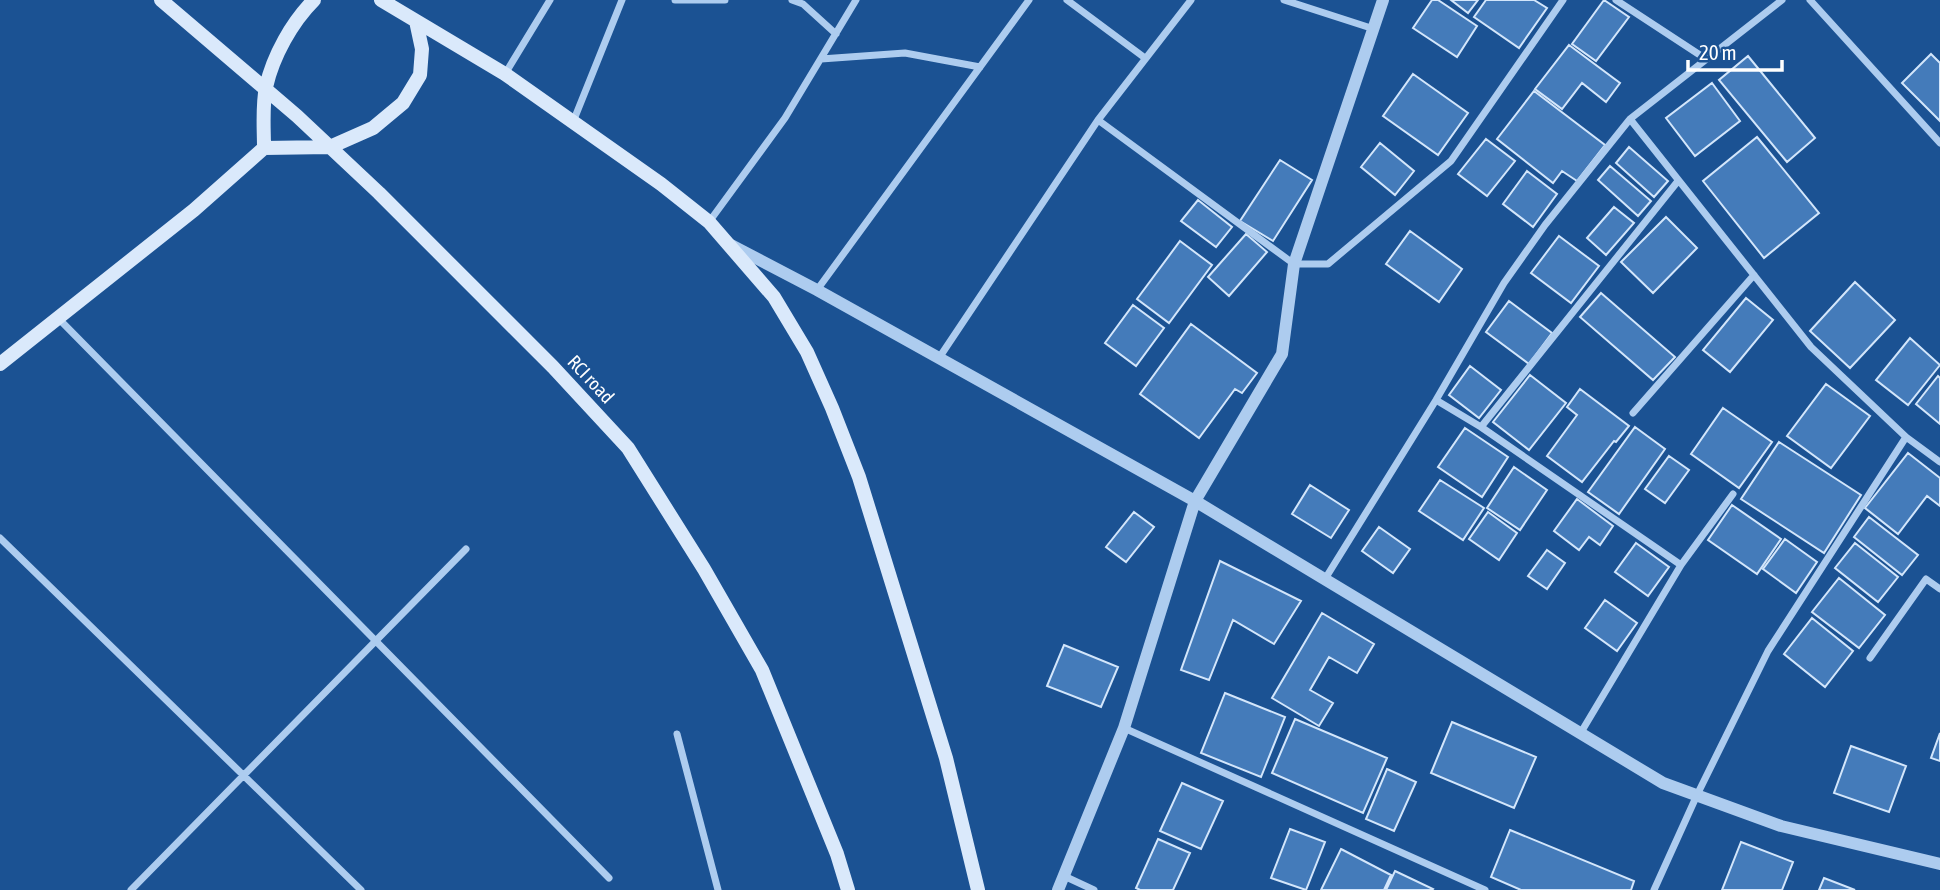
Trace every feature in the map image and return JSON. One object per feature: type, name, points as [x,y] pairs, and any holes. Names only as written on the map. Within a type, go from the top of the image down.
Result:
[{"type":"main road","name":"RCI road","points":[[162,0],[330,147],[544,358],[628,448],[704,569],[762,670],[837,854],[848,890]]},
{"type":"main road","points":[[264,148],[265,89],[279,51],[290,31],[314,0]]},
{"type":"main road","points":[[381,0],[505,74],[662,184],[709,222],[774,298],[807,352],[855,466],[946,758],[978,890]]},
{"type":"main road","points":[[0,364],[194,209],[264,148],[330,147],[373,128],[403,103],[420,75],[422,49],[416,22]]},
{"type":"street","points":[[505,74],[550,0]]},
{"type":"street","points":[[573,122],[622,0]]},
{"type":"street","points":[[675,0],[725,0]]},
{"type":"street","points":[[792,0],[803,4],[836,34]]},
{"type":"street","points":[[709,222],[785,118],[856,0]]},
{"type":"street","points":[[817,290],[1029,0]]},
{"type":"street","points":[[1068,0],[1145,58]]},
{"type":"street","points":[[939,358],[1098,120],[1191,0]]},
{"type":"street","points":[[1284,0],[1375,29]]},
{"type":"street","points":[[1058,890],[1124,728],[1195,501],[1282,354],[1294,264],[1383,0]]},
{"type":"street","points":[[1098,120],[1294,264],[1328,264],[1451,161],[1563,0]]},
{"type":"street","points":[[1616,0],[1706,59]]},
{"type":"street","points":[[1325,579],[1436,400],[1504,283],[1545,225],[1630,119],[1782,0]]},
{"type":"street","points":[[1810,0],[1940,143]]},
{"type":"street","points":[[821,59],[905,53],[980,67]]},
{"type":"street","points":[[1630,119],[1811,347],[1906,437],[1939,458]]},
{"type":"street","points":[[1481,427],[1678,181]]},
{"type":"street","points":[[731,245],[817,290],[1195,501],[1663,783],[1781,826],[1940,864]]},
{"type":"street","points":[[1633,413],[1754,275]]},
{"type":"street","points":[[57,317],[609,878]]},
{"type":"street","points":[[1436,400],[1481,427],[1681,565]]},
{"type":"street","points":[[1654,890],[1697,795],[1769,651],[1906,437]]},
{"type":"street","points":[[1580,734],[1681,565],[1733,494]]},
{"type":"street","points":[[0,538],[361,890]]},
{"type":"street","points":[[131,890],[242,774],[466,549]]},
{"type":"street","points":[[1870,658],[1926,579],[1940,589]]},
{"type":"street","points":[[1124,728],[1485,890]]},
{"type":"street","points":[[677,734],[718,890]]},
{"type":"street","points":[[1063,876],[1094,890]]},
{"type":"building","points":[[1432,0],[1438,0],[1477,26],[1457,57],[1413,28]]},
{"type":"building","points":[[1451,0],[1478,0],[1468,13]]},
{"type":"building","points":[[1486,0],[1534,0],[1547,8],[1519,48],[1474,17]]},
{"type":"building","points":[[1604,0],[1629,17],[1596,61],[1572,44]]},
{"type":"building","points":[[1569,45],[1620,83],[1606,102],[1582,83],[1562,109],[1535,89]]},
{"type":"building","points":[[1931,54],[1940,63],[1940,121],[1902,83]]},
{"type":"building","points":[[1748,56],[1815,138],[1787,162],[1719,80]]},
{"type":"building","points":[[1413,74],[1468,113],[1438,155],[1383,116]]},
{"type":"building","points":[[1712,83],[1740,121],[1695,156],[1666,118]]},
{"type":"building","points":[[1534,91],[1605,145],[1577,181],[1562,171],[1553,183],[1497,139]]},
{"type":"building","points":[[1757,137],[1819,213],[1764,258],[1703,181]]},
{"type":"building","points":[[1486,139],[1515,161],[1487,196],[1458,174]]},
{"type":"building","points":[[1380,143],[1414,171],[1395,195],[1361,167]]},
{"type":"building","points":[[1629,147],[1668,181],[1654,197],[1616,163]]},
{"type":"building","points":[[1280,160],[1312,180],[1273,241],[1240,221]]},
{"type":"building","points":[[1610,166],[1651,201],[1638,216],[1598,180]]},
{"type":"building","points":[[1527,171],[1557,194],[1533,227],[1503,204]]},
{"type":"building","points":[[1198,200],[1232,227],[1216,247],[1181,221]]},
{"type":"building","points":[[1614,207],[1634,223],[1606,255],[1587,238]]},
{"type":"building","points":[[1666,217],[1697,248],[1653,293],[1621,262]]},
{"type":"building","points":[[1410,231],[1462,269],[1439,302],[1386,264]]},
{"type":"building","points":[[1246,234],[1267,252],[1229,296],[1208,277]]},
{"type":"building","points":[[1559,236],[1599,266],[1571,303],[1531,273]]},
{"type":"building","points":[[1180,241],[1212,265],[1169,323],[1137,299]]},
{"type":"building","points":[[1855,282],[1895,320],[1850,368],[1810,331]]},
{"type":"building","points":[[1601,293],[1675,357],[1653,380],[1580,317]]},
{"type":"building","points":[[1746,298],[1773,320],[1730,372],[1703,350]]},
{"type":"building","points":[[1509,301],[1552,333],[1529,364],[1486,332]]},
{"type":"building","points":[[1133,305],[1164,328],[1136,366],[1105,343]]},
{"type":"building","points":[[1191,324],[1257,373],[1242,393],[1235,389],[1199,438],[1140,394]]},
{"type":"building","points":[[1910,338],[1940,365],[1908,405],[1876,380]]},
{"type":"building","points":[[1470,366],[1501,390],[1479,418],[1449,395]]},
{"type":"building","points":[[1530,375],[1566,403],[1529,450],[1493,422]]},
{"type":"building","points":[[1938,376],[1940,378],[1940,424],[1916,404]]},
{"type":"building","points":[[1826,384],[1870,416],[1831,468],[1787,436]]},
{"type":"building","points":[[1580,389],[1629,426],[1582,482],[1547,456],[1577,415],[1567,407]]},
{"type":"building","points":[[1723,408],[1772,442],[1739,488],[1691,454]]},
{"type":"building","points":[[1635,427],[1665,449],[1619,514],[1588,492]]},
{"type":"building","points":[[1465,428],[1508,457],[1482,497],[1438,467]]},
{"type":"building","points":[[1779,442],[1861,495],[1824,553],[1741,499]]},
{"type":"building","points":[[1908,453],[1940,478],[1940,506],[1927,496],[1898,534],[1865,508]]},
{"type":"building","points":[[1669,456],[1689,470],[1665,503],[1645,489]]},
{"type":"building","points":[[1514,467],[1547,490],[1520,530],[1487,508]]},
{"type":"building","points":[[1440,480],[1484,508],[1463,540],[1419,511]]},
{"type":"building","points":[[1310,485],[1349,510],[1331,538],[1292,514]]},
{"type":"building","points":[[1577,499],[1613,526],[1600,545],[1589,537],[1579,550],[1554,531]]},
{"type":"building","points":[[1732,505],[1781,539],[1757,574],[1708,540]]},
{"type":"building","points":[[1134,512],[1154,527],[1126,562],[1106,547]]},
{"type":"building","points":[[1488,512],[1517,533],[1499,560],[1469,539]]},
{"type":"building","points":[[1869,517],[1918,555],[1902,575],[1854,537]]},
{"type":"building","points":[[1379,527],[1410,549],[1393,573],[1362,551]]},
{"type":"building","points":[[1785,539],[1817,562],[1796,593],[1763,569]]},
{"type":"building","points":[[1636,543],[1669,567],[1648,596],[1615,572]]},
{"type":"building","points":[[1855,543],[1898,577],[1878,602],[1835,568]]},
{"type":"building","points":[[1547,550],[1565,563],[1547,589],[1528,576]]},
{"type":"building","points":[[1220,561],[1301,601],[1274,644],[1233,620],[1209,680],[1181,670]]},
{"type":"building","points":[[1839,578],[1885,615],[1859,648],[1812,612]]},
{"type":"building","points":[[1605,600],[1637,623],[1617,651],[1585,628]]},
{"type":"building","points":[[1322,613],[1374,644],[1357,673],[1329,657],[1310,690],[1333,703],[1319,726],[1272,698]]},
{"type":"building","points":[[1812,618],[1853,651],[1825,687],[1784,654]]},
{"type":"building","points":[[1064,645],[1118,667],[1101,707],[1047,686]]},
{"type":"building","points":[[1225,693],[1285,717],[1261,777],[1201,753]]},
{"type":"building","points":[[1295,719],[1387,758],[1363,813],[1272,773]]},
{"type":"building","points":[[1452,722],[1536,757],[1514,808],[1431,773]]},
{"type":"building","points":[[1940,733],[1940,761],[1931,758]]},
{"type":"building","points":[[1851,746],[1906,766],[1889,812],[1834,793]]},
{"type":"building","points":[[1387,769],[1416,782],[1394,831],[1366,819]]},
{"type":"building","points":[[1182,783],[1223,801],[1201,849],[1160,831]]},
{"type":"building","points":[[1290,829],[1325,842],[1306,890],[1271,878]]},
{"type":"building","points":[[1510,830],[1634,881],[1631,890],[1521,890],[1491,877]]},
{"type":"building","points":[[1158,839],[1190,853],[1173,890],[1140,890],[1136,888]]},
{"type":"building","points":[[1741,842],[1793,862],[1782,890],[1722,890]]},
{"type":"building","points":[[1341,849],[1391,875],[1384,890],[1321,890]]},
{"type":"building","points":[[1395,871],[1433,889],[1386,890]]},
{"type":"building","points":[[1824,878],[1855,890],[1819,890]]}]
